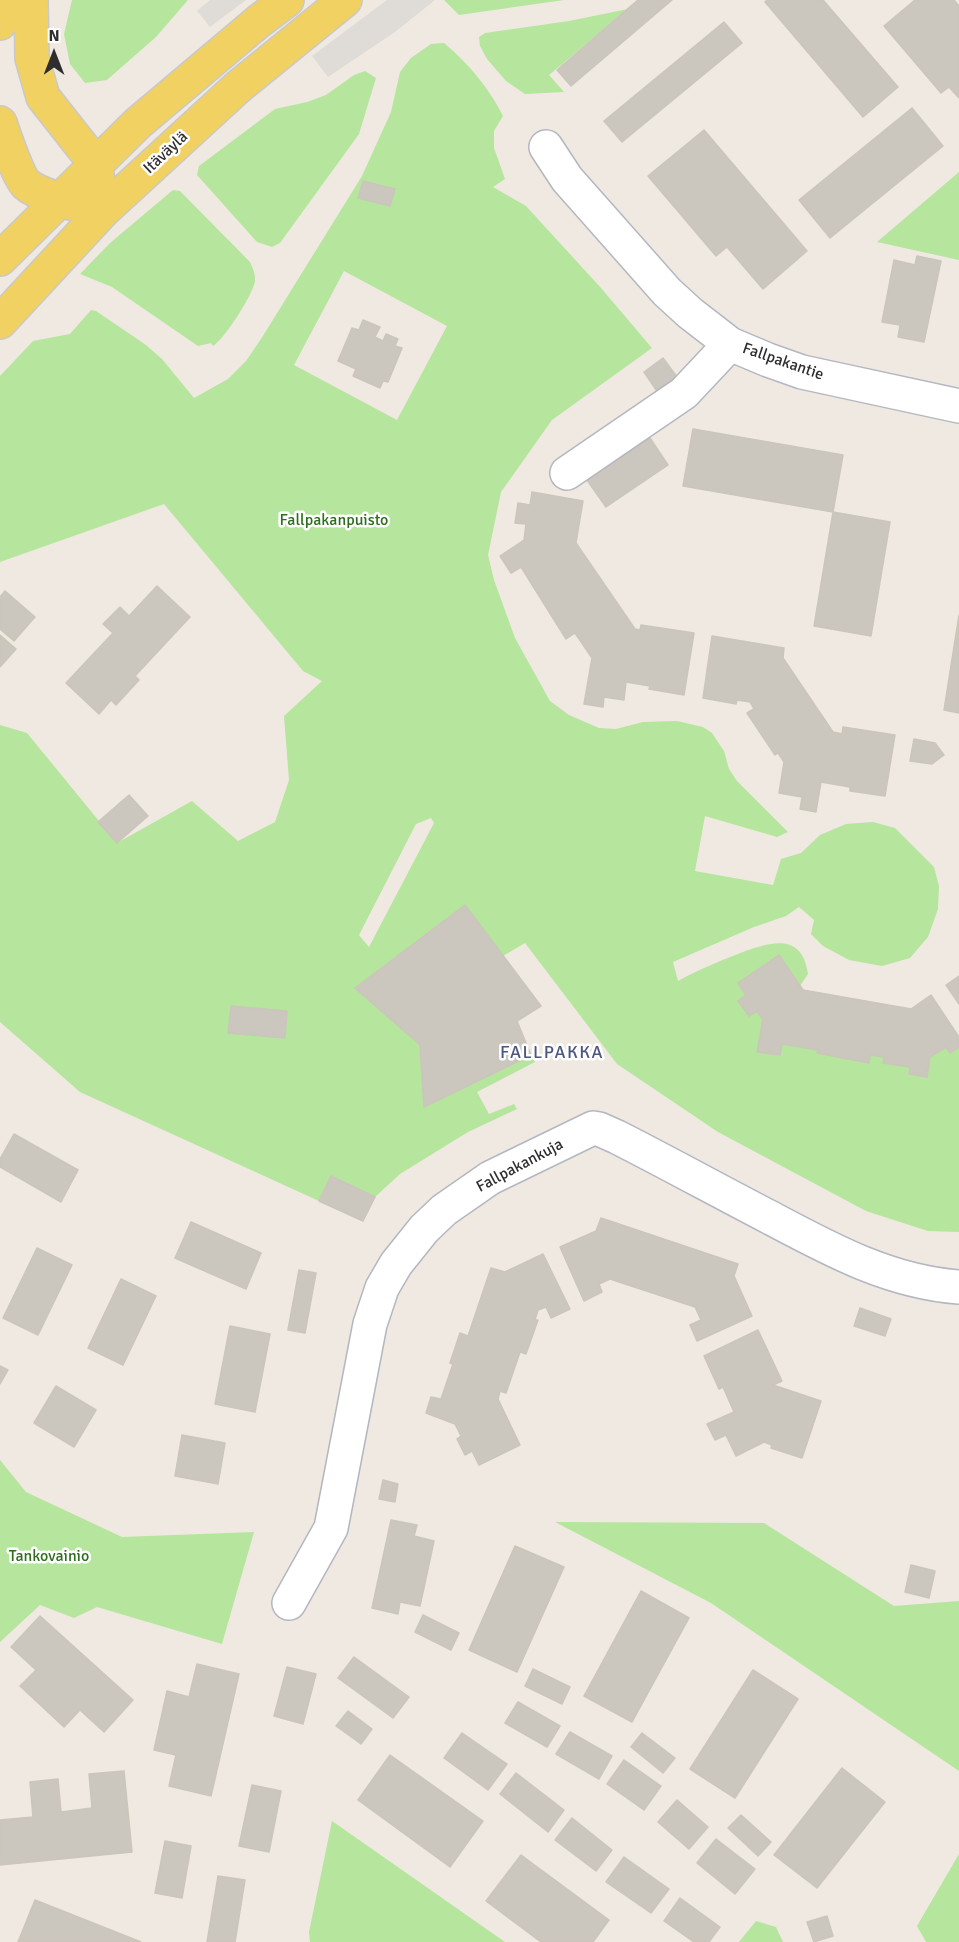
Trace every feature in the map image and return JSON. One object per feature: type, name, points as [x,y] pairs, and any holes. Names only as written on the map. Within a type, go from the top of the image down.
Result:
[{"type":"main road","points":[[0,24],[1,19],[21,0]]},
{"type":"main road","points":[[0,123],[8,147],[26,184],[59,201],[104,211],[95,163],[43,97],[32,58],[31,0]]},
{"type":"main road","points":[[0,259],[95,163],[157,106],[287,0]]},
{"type":"main road","name":"Itäväylä","points":[[0,322],[104,211],[238,87],[345,0]]},
{"type":"street","name":"Fallpakantie","points":[[546,147],[567,179],[667,292],[730,344],[802,372],[959,406]]},
{"type":"street","points":[[567,473],[684,393],[730,344]]},
{"type":"street","name":"Fallpakankuja","points":[[289,1603],[331,1528],[370,1324],[382,1288],[396,1264],[424,1229],[444,1210],[489,1178],[593,1128],[617,1137],[842,1255],[901,1277],[942,1286],[959,1287]]},
{"type":"green space","points":[[72,0],[188,0],[156,37],[107,80],[85,83],[70,64],[64,34]]},
{"type":"green space","points":[[444,0],[564,0],[459,15]]},
{"type":"green space","points":[[628,9],[549,75],[564,92],[525,94],[506,81],[487,59],[480,46],[479,37],[485,33],[569,21]]},
{"type":"green space","name":"Fallpakanpuisto","points":[[444,43],[461,59],[485,86],[503,116],[494,131],[494,148],[505,179],[493,187],[526,206],[652,348],[552,420],[501,492],[488,555],[494,580],[515,638],[550,701],[569,715],[599,728],[616,729],[643,722],[677,721],[703,727],[712,733],[724,751],[729,769],[737,781],[788,832],[777,837],[705,816],[695,871],[773,885],[781,859],[801,853],[820,835],[846,824],[873,822],[895,828],[934,867],[939,886],[938,909],[928,937],[910,958],[882,966],[849,960],[823,946],[811,934],[814,920],[799,907],[786,916],[754,927],[673,962],[678,981],[715,963],[760,946],[782,943],[791,945],[799,951],[808,974],[800,986],[738,983],[746,995],[738,1001],[749,1016],[757,1011],[763,1020],[758,1052],[779,1055],[782,1044],[868,1062],[870,1055],[884,1057],[883,1063],[910,1067],[909,1074],[926,1077],[930,1057],[946,1047],[950,1053],[959,1047],[959,1232],[928,1231],[866,1211],[718,1132],[617,1064],[525,943],[503,956],[465,905],[355,988],[420,1045],[424,1107],[531,1055],[535,1062],[477,1092],[489,1114],[514,1104],[517,1109],[468,1132],[400,1174],[375,1197],[331,1176],[319,1201],[80,1092],[0,1022],[0,725],[27,733],[117,843],[192,801],[238,841],[275,822],[289,780],[284,716],[322,681],[303,671],[164,504],[0,562],[0,376],[33,341],[70,334],[91,310],[96,311],[146,345],[162,359],[194,398],[228,379],[246,361],[261,339],[362,176],[391,112],[400,72],[411,58],[431,44]],"holes":[[[344,271],[447,326],[397,420],[294,365]],[[431,818],[434,823],[369,947],[359,935],[416,824]]]},
{"type":"green space","points":[[365,71],[376,78],[359,134],[280,243],[272,247],[257,242],[197,175],[199,166],[275,109],[326,95],[354,75]]},
{"type":"green space","points":[[959,172],[959,260],[877,242]]},
{"type":"green space","points":[[173,190],[180,191],[250,262],[254,273],[255,282],[247,300],[230,327],[213,346],[211,343],[198,346],[112,287],[80,274],[110,243]]},
{"type":"green space","name":"Tankovainio","points":[[0,1460],[26,1492],[122,1537],[254,1532],[222,1644],[97,1607],[74,1618],[40,1605],[0,1642]]},
{"type":"green space","points":[[555,1522],[764,1523],[894,1606],[959,1601],[959,1771],[711,1603]]},
{"type":"green space","points":[[332,1821],[505,1942],[310,1942],[309,1932]]},
{"type":"green space","points":[[959,1854],[959,1942],[926,1942],[917,1926]]},
{"type":"green space","points":[[756,1921],[776,1927],[783,1942],[739,1942]]},
{"type":"shaded area","points":[[210,0],[246,0],[210,27],[197,11]]},
{"type":"shaded area","points":[[387,0],[435,0],[395,32],[328,77],[312,56]]},
{"type":"building","points":[[638,0],[672,0],[571,86],[557,70]]},
{"type":"building","points":[[767,0],[823,0],[898,87],[863,117],[765,2]]},
{"type":"building","points":[[915,0],[954,0],[959,6],[959,98],[949,87],[941,93],[884,26]]},
{"type":"building","points":[[724,22],[742,43],[622,142],[604,121]]},
{"type":"building","points":[[912,108],[943,146],[830,238],[799,200]]},
{"type":"building","points":[[704,130],[807,251],[763,289],[727,247],[716,256],[648,176]]},
{"type":"building","points":[[363,181],[395,189],[390,206],[358,198]]},
{"type":"building","points":[[917,256],[941,261],[924,342],[898,337],[900,325],[882,322],[894,260],[915,265]]},
{"type":"building","points":[[363,320],[380,327],[375,337],[383,341],[386,334],[398,339],[395,346],[402,348],[388,382],[383,381],[380,388],[353,376],[356,369],[338,361],[352,328],[359,330]]},
{"type":"building","points":[[663,358],[683,385],[663,400],[644,372]]},
{"type":"building","points":[[693,429],[843,455],[833,512],[683,486]]},
{"type":"building","points":[[650,438],[668,465],[606,507],[587,480]]},
{"type":"building","points":[[532,492],[583,501],[576,543],[635,629],[640,630],[641,625],[694,633],[684,695],[649,689],[650,686],[626,682],[624,700],[604,697],[603,707],[584,704],[592,658],[575,633],[566,639],[521,567],[511,573],[500,556],[524,540],[526,524],[515,523],[518,503],[530,505]]},
{"type":"building","points":[[833,512],[890,522],[871,636],[814,626]]},
{"type":"building","points":[[157,586],[190,617],[135,676],[139,680],[116,705],[111,700],[99,714],[66,683],[113,633],[103,624],[120,607],[129,616]]},
{"type":"building","points":[[5,591],[35,617],[14,641],[0,629],[0,597]]},
{"type":"building","points":[[959,615],[959,713],[944,710]]},
{"type":"building","points":[[0,635],[16,649],[0,667]]},
{"type":"building","points":[[712,636],[784,648],[783,658],[833,732],[842,734],[843,727],[895,735],[885,796],[850,791],[850,787],[821,782],[816,812],[800,809],[802,797],[779,793],[784,762],[778,753],[775,755],[747,713],[754,709],[750,702],[737,700],[736,704],[703,698]]},
{"type":"building","points":[[914,739],[935,743],[944,755],[932,764],[910,761]]},
{"type":"building","points":[[129,795],[148,816],[117,843],[98,822]]},
{"type":"building","points":[[465,905],[541,1006],[517,1021],[531,1055],[424,1107],[420,1045],[355,988]]},
{"type":"building","points":[[779,955],[803,990],[911,1009],[931,995],[959,1037],[959,1047],[950,1053],[946,1047],[930,1057],[927,1077],[909,1074],[910,1067],[883,1063],[884,1057],[870,1055],[869,1063],[817,1053],[818,1050],[782,1044],[780,1055],[757,1052],[763,1020],[757,1011],[749,1016],[738,1001],[746,995],[738,983]]},
{"type":"building","points":[[959,976],[959,1004],[946,985]]},
{"type":"building","points":[[231,1006],[287,1011],[285,1038],[228,1033]]},
{"type":"building","points":[[14,1134],[78,1170],[61,1202],[0,1167],[0,1159]]},
{"type":"building","points":[[331,1176],[375,1197],[363,1221],[319,1201]]},
{"type":"building","points":[[601,1218],[738,1264],[734,1276],[752,1316],[697,1341],[690,1325],[701,1320],[695,1307],[610,1279],[599,1284],[602,1292],[584,1301],[560,1247],[596,1231]]},
{"type":"building","points":[[191,1222],[261,1253],[246,1289],[175,1258]]},
{"type":"building","points":[[37,1248],[72,1265],[38,1335],[3,1318]]},
{"type":"building","points":[[543,1254],[570,1309],[551,1318],[546,1307],[538,1310],[535,1320],[538,1320],[526,1354],[520,1352],[506,1393],[500,1391],[498,1399],[520,1445],[479,1465],[472,1451],[465,1455],[457,1439],[461,1436],[455,1424],[426,1413],[431,1397],[441,1399],[453,1364],[450,1363],[460,1333],[468,1336],[491,1268],[505,1272]]},
{"type":"building","points":[[299,1270],[316,1273],[305,1333],[288,1330]]},
{"type":"building","points":[[121,1279],[156,1296],[123,1365],[88,1348]]},
{"type":"building","points":[[860,1308],[891,1319],[885,1336],[854,1326]]},
{"type":"building","points":[[230,1326],[270,1334],[255,1412],[215,1404]]},
{"type":"building","points":[[758,1330],[782,1381],[773,1385],[821,1401],[802,1458],[771,1448],[772,1445],[764,1442],[736,1456],[726,1435],[715,1440],[707,1424],[734,1412],[723,1387],[719,1389],[704,1356]]},
{"type":"building","points":[[0,1366],[8,1370],[0,1384]]},
{"type":"building","points":[[56,1386],[96,1410],[74,1447],[34,1423]]},
{"type":"building","points":[[182,1435],[225,1443],[218,1484],[175,1476]]},
{"type":"building","points":[[383,1480],[398,1484],[395,1502],[379,1499]]},
{"type":"building","points":[[391,1520],[417,1525],[414,1536],[434,1541],[420,1606],[400,1602],[398,1614],[372,1608]]},
{"type":"building","points":[[515,1546],[564,1567],[517,1672],[469,1650]]},
{"type":"building","points":[[911,1565],[935,1571],[929,1598],[905,1592]]},
{"type":"building","points":[[641,1591],[689,1618],[632,1722],[584,1696]]},
{"type":"building","points":[[423,1615],[459,1633],[451,1650],[415,1632]]},
{"type":"building","points":[[40,1616],[133,1700],[104,1732],[80,1710],[64,1727],[20,1686],[36,1670],[11,1647]]},
{"type":"building","points":[[354,1657],[409,1697],[393,1718],[338,1678]]},
{"type":"building","points":[[197,1664],[239,1674],[211,1796],[169,1786],[176,1755],[154,1750],[167,1691],[189,1697]]},
{"type":"building","points":[[287,1667],[316,1674],[303,1724],[274,1716]]},
{"type":"building","points":[[533,1669],[570,1687],[562,1704],[525,1686]]},
{"type":"building","points":[[753,1670],[798,1699],[735,1798],[690,1769]]},
{"type":"building","points":[[518,1702],[560,1726],[547,1747],[505,1723]]},
{"type":"building","points":[[348,1711],[372,1729],[361,1744],[336,1726]]},
{"type":"building","points":[[570,1732],[612,1756],[599,1779],[556,1754]]},
{"type":"building","points":[[462,1733],[507,1764],[488,1790],[444,1758]]},
{"type":"building","points":[[642,1733],[675,1758],[663,1773],[631,1747]]},
{"type":"building","points":[[390,1755],[483,1821],[450,1867],[358,1800]]},
{"type":"building","points":[[624,1760],[661,1786],[644,1810],[607,1784]]},
{"type":"building","points":[[842,1768],[885,1802],[817,1888],[774,1855]]},
{"type":"building","points":[[124,1771],[132,1852],[0,1865],[0,1820],[33,1817],[30,1782],[58,1779],[61,1812],[92,1808],[89,1774]]},
{"type":"building","points":[[516,1773],[564,1810],[548,1832],[500,1794]]},
{"type":"building","points":[[252,1785],[281,1791],[269,1852],[239,1846]]},
{"type":"building","points":[[677,1800],[708,1827],[689,1849],[658,1822]]},
{"type":"building","points":[[741,1815],[771,1842],[758,1856],[728,1828]]},
{"type":"building","points":[[572,1818],[612,1850],[596,1871],[555,1840]]},
{"type":"building","points":[[716,1839],[755,1869],[735,1894],[697,1863]]},
{"type":"building","points":[[165,1841],[191,1846],[182,1898],[155,1893]]},
{"type":"building","points":[[521,1855],[609,1920],[593,1942],[541,1942],[486,1901]]},
{"type":"building","points":[[624,1857],[669,1889],[651,1913],[606,1882]]},
{"type":"building","points":[[218,1876],[245,1880],[235,1942],[207,1942]]},
{"type":"building","points":[[680,1898],[720,1927],[709,1942],[694,1942],[664,1921]]},
{"type":"building","points":[[35,1900],[141,1942],[18,1942]]},
{"type":"building","points":[[827,1916],[833,1936],[814,1942],[807,1922]]},
{"type":"district","name":"FALLPAKKA","points":[[552,1053]]}]
